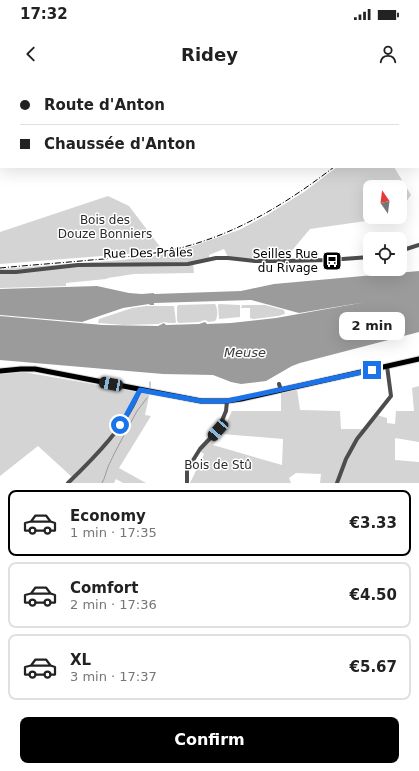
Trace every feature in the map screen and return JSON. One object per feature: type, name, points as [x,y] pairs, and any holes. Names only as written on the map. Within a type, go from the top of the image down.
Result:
[{"type":"main road","points":[[0,371],[21,369],[35,370],[201,401],[281,390],[419,359]]},
{"type":"street","points":[[407,249],[419,245]]},
{"type":"street","name":"Rue Des Prâles","points":[[0,272],[16,272],[51,267],[99,264],[188,264],[216,258],[255,261],[363,257]]},
{"type":"street","points":[[337,483],[346,459],[357,438],[391,396],[387,366]]},
{"type":"street","points":[[279,384],[281,390]]},
{"type":"street","points":[[68,483],[90,463],[127,414],[140,390]]},
{"type":"street","points":[[187,483],[187,470],[200,449],[218,430],[230,398]]},
{"type":"green space","points":[[336,168],[395,168],[402,180],[363,180],[363,221],[310,229],[289,254],[287,259],[228,257],[224,249],[209,255],[209,260],[193,263],[194,273],[134,274],[106,279],[66,283],[66,286],[0,288],[0,269],[122,260],[160,255],[193,246],[239,230],[304,192]]},
{"type":"green space","points":[[407,188],[411,195],[407,200]]},
{"type":"green space","name":"Bois des Douze Bonniers","points":[[108,196],[129,206],[161,248],[140,253],[0,264],[0,232]]},
{"type":"green space","points":[[215,304],[217,308],[217,318],[215,321],[209,322],[205,320],[199,322],[179,323],[177,321],[178,305]]},
{"type":"green space","points":[[219,304],[240,305],[240,317],[219,319]]},
{"type":"green space","points":[[242,305],[265,305],[284,310],[285,314],[253,319],[250,318],[250,308],[241,308]]},
{"type":"green space","points":[[146,306],[174,306],[176,322],[124,325],[98,323],[99,319],[132,308]]},
{"type":"green space","points":[[23,372],[139,392],[150,392],[145,415],[151,416],[119,468],[146,483],[123,483],[116,479],[114,483],[68,483],[73,478],[38,446],[0,476],[0,374]]},
{"type":"green space","points":[[419,386],[419,442],[395,438],[395,460],[419,462],[419,483],[339,483],[346,464],[355,447],[377,415],[387,418],[387,423],[395,424],[396,411],[414,411],[412,388]]},
{"type":"green space","name":"Bois de Stû","points":[[297,389],[300,410],[340,411],[341,429],[364,429],[355,439],[336,483],[320,483],[321,474],[296,473],[289,478],[291,483],[190,483],[204,454],[199,451],[218,431],[222,433],[232,411],[281,411],[281,392]],"holes":[[[222,434],[283,439],[282,465],[213,445]]]},
{"type":"water","name":"Meuse","points":[[419,271],[419,332],[300,363],[266,381],[241,384],[213,375],[163,374],[0,360],[0,316],[103,325],[158,326],[164,323],[166,325],[199,324],[205,322],[207,324],[231,323],[276,318],[366,302],[299,313],[251,300],[154,303],[154,305],[149,304],[123,308],[82,322],[0,315],[0,289],[97,286],[129,293],[142,294],[241,291],[274,284],[363,276],[407,276],[407,272]]},
{"type":"waterway","points":[[150,382],[150,388]]},
{"type":"waterway","points":[[102,483],[114,454],[137,411],[147,398]]},
{"type":"railway","points":[[0,268],[134,256],[176,249],[198,243],[239,227],[259,217],[316,181],[333,168]]},
{"type":"place","name":"Seilles Rue du Rivage","points":[[332,261]]},
{"type":"route","points":[[120,425],[140,390],[201,401],[227,401],[372,370]]}]
